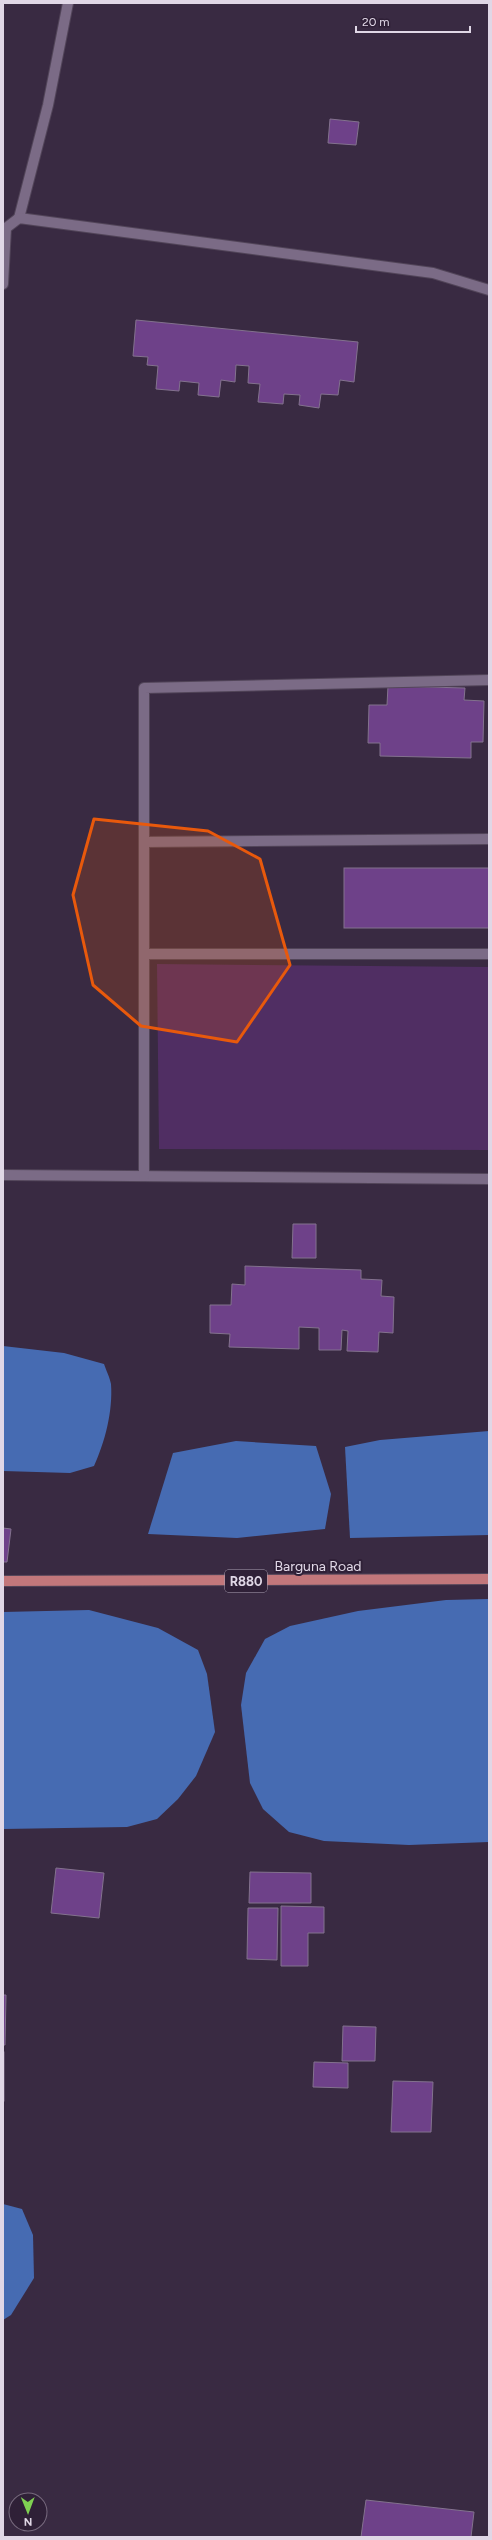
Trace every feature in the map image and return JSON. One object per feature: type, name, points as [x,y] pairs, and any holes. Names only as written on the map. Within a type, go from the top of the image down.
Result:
[{"type":"main road","name":"Barguna Road","points":[[3,1581],[489,1579]]},
{"type":"street","points":[[3,284],[6,228],[19,218],[48,105],[68,3]]},
{"type":"street","points":[[19,218],[433,273],[489,290]]},
{"type":"street","points":[[144,1176],[144,688],[489,680]]},
{"type":"street","points":[[144,842],[489,839]]},
{"type":"street","points":[[144,954],[489,954]]},
{"type":"street","points":[[3,1175],[489,1179]]},
{"type":"highlighted area","points":[[94,819],[208,831],[260,859],[290,965],[237,1042],[141,1026],[93,985],[73,895]]},
{"type":"shaded area","points":[[157,964],[489,967],[489,1150],[159,1149]]},
{"type":"water","points":[[3,1346],[64,1353],[104,1364],[111,1384],[111,1405],[105,1437],[94,1466],[70,1473],[3,1471]]},
{"type":"water","points":[[489,1431],[489,1535],[350,1538],[345,1447],[380,1440]]},
{"type":"water","points":[[236,1441],[316,1446],[331,1494],[325,1529],[237,1538],[148,1534],[173,1453]]},
{"type":"water","points":[[489,1599],[489,1842],[409,1845],[324,1841],[289,1832],[263,1809],[250,1783],[241,1705],[246,1673],[265,1639],[290,1626],[358,1611],[446,1600]]},
{"type":"water","points":[[89,1610],[158,1628],[198,1650],[207,1674],[215,1732],[196,1776],[178,1799],[157,1819],[127,1827],[3,1829],[3,1612]]},
{"type":"water","points":[[3,2204],[22,2209],[33,2235],[34,2278],[11,2315],[3,2320]]},
{"type":"building","points":[[330,119],[359,122],[356,145],[328,143]]},
{"type":"building","points":[[136,320],[358,342],[354,382],[340,380],[338,395],[321,394],[319,408],[299,405],[300,395],[284,394],[283,404],[258,402],[260,384],[248,383],[249,366],[236,365],[235,382],[221,380],[219,397],[198,395],[199,383],[180,381],[179,391],[156,389],[158,366],[147,365],[148,357],[133,356]]},
{"type":"building","points":[[388,686],[465,688],[464,700],[484,701],[483,742],[471,742],[471,758],[380,756],[380,743],[368,743],[369,705],[387,705]]},
{"type":"building","points":[[344,868],[489,868],[489,928],[344,928]]},
{"type":"building","points":[[293,1224],[316,1224],[316,1258],[292,1258]]},
{"type":"building","points":[[245,1266],[361,1270],[361,1279],[382,1280],[381,1296],[394,1297],[393,1333],[379,1332],[378,1352],[347,1351],[348,1331],[342,1330],[341,1350],[319,1350],[319,1328],[299,1327],[299,1349],[229,1347],[230,1334],[210,1333],[210,1305],[231,1305],[232,1284],[245,1285]]},
{"type":"building","points":[[3,1528],[11,1529],[7,1562],[3,1562]]},
{"type":"building","points":[[56,1868],[104,1873],[99,1918],[51,1913]]},
{"type":"building","points":[[250,1872],[311,1873],[311,1903],[249,1903]]},
{"type":"building","points":[[281,1906],[324,1907],[324,1933],[308,1933],[308,1966],[281,1966]]},
{"type":"building","points":[[248,1908],[278,1908],[277,1960],[247,1959]]},
{"type":"building","points":[[3,1995],[6,1995],[5,2045],[3,2045]]},
{"type":"building","points":[[343,2026],[376,2027],[375,2061],[342,2061]]},
{"type":"building","points":[[4,2052],[4,2101],[3,2101]]},
{"type":"building","points":[[314,2062],[348,2063],[348,2088],[313,2087]]},
{"type":"building","points":[[393,2081],[433,2082],[431,2132],[391,2132]]},
{"type":"building","points":[[366,2500],[474,2512],[471,2537],[361,2537]]}]
